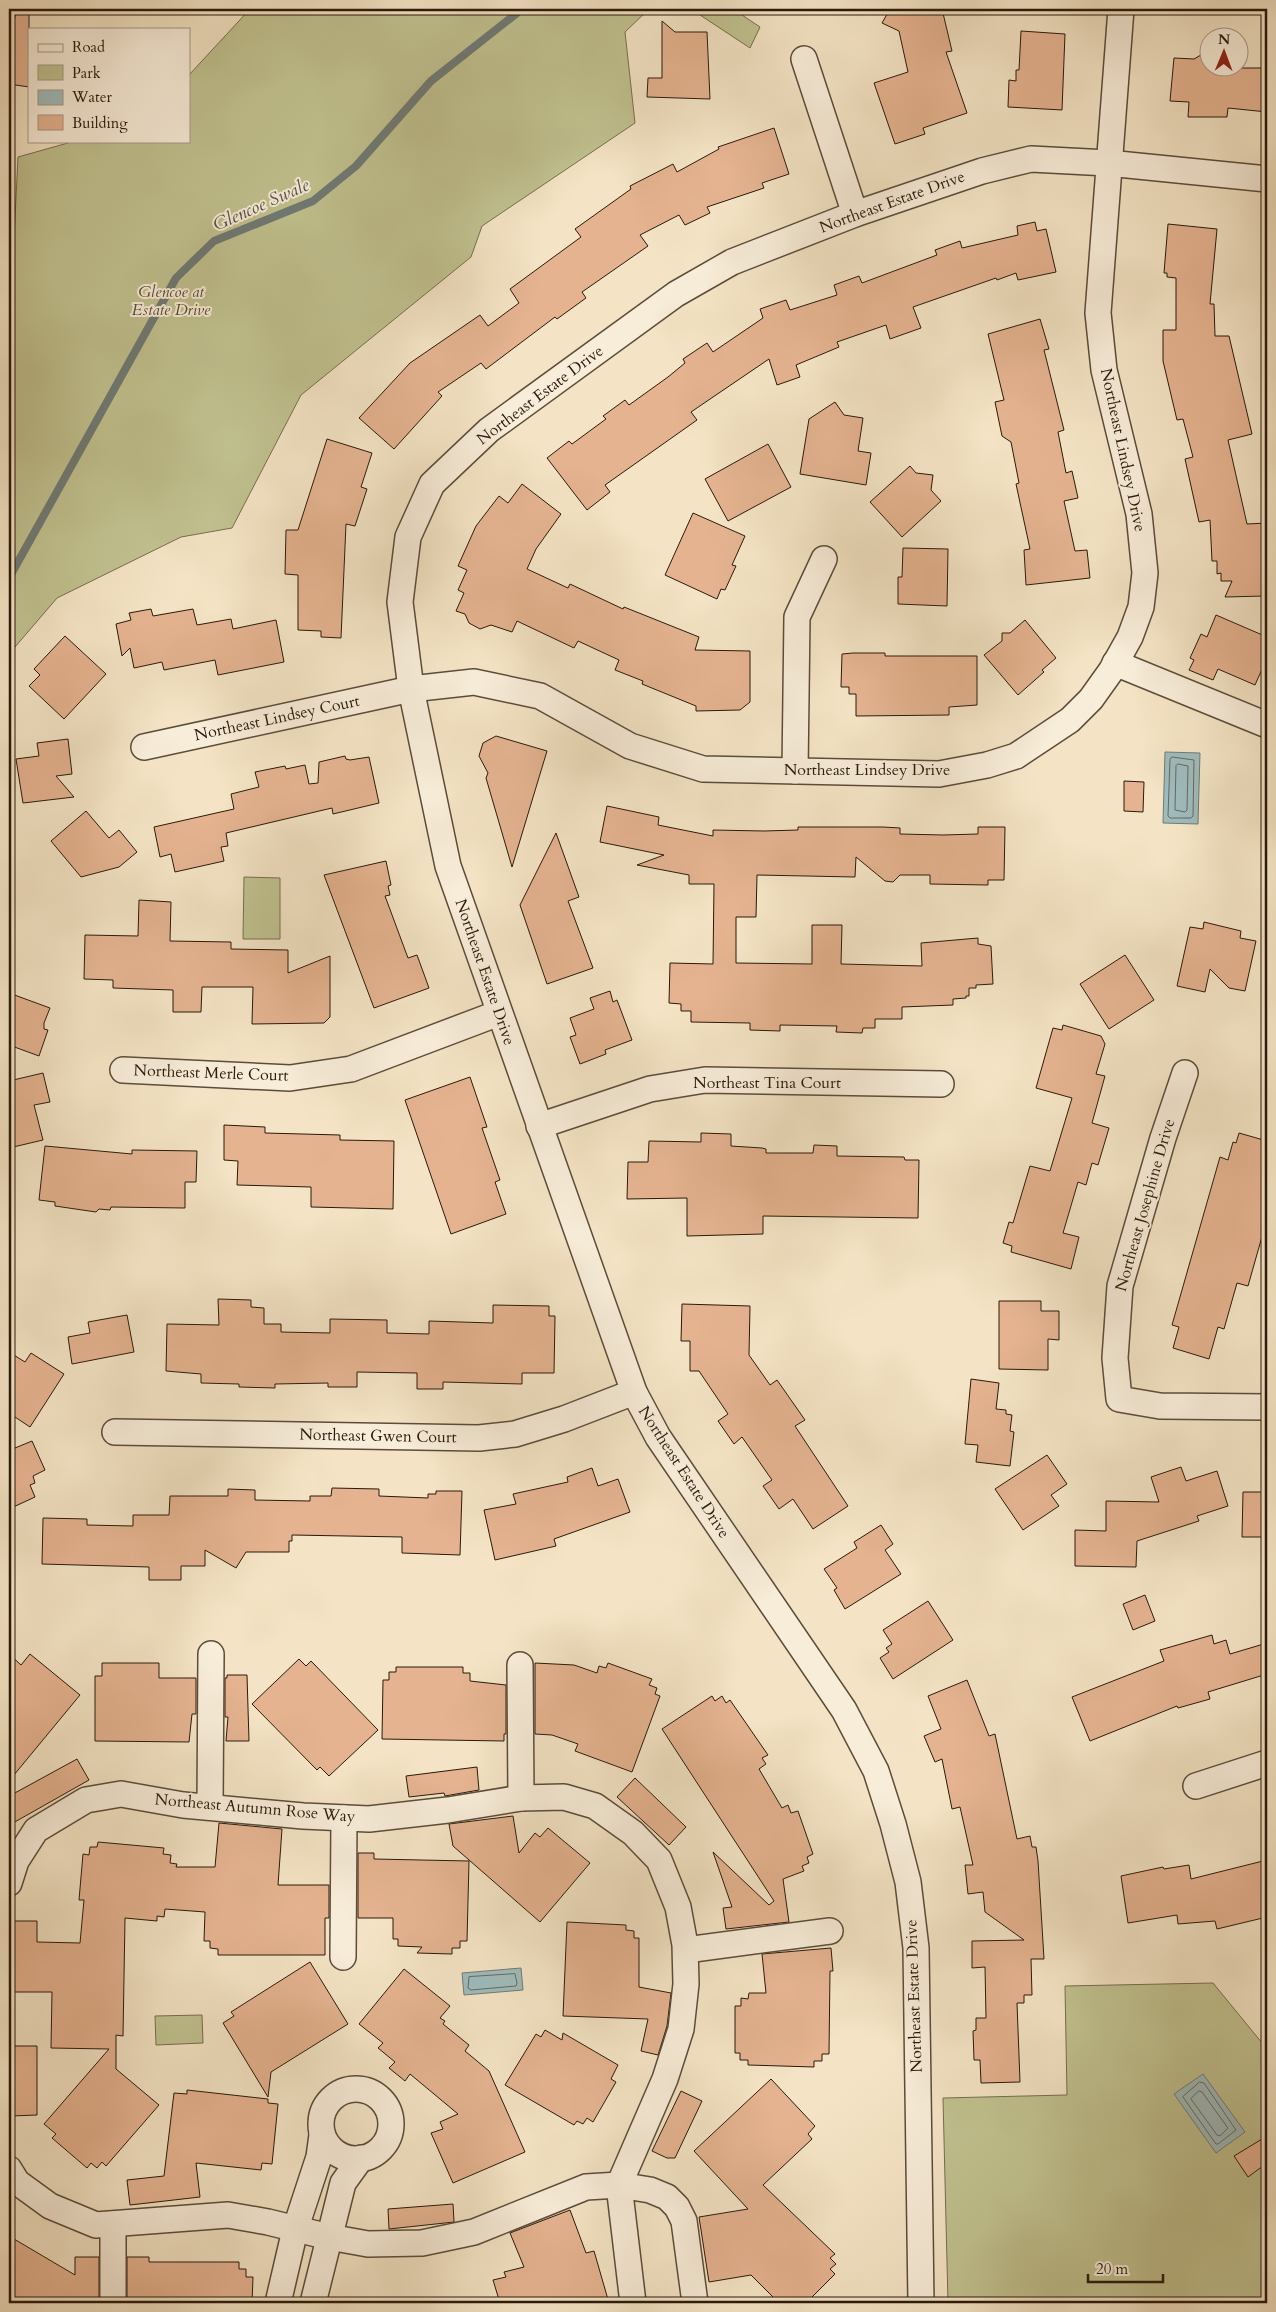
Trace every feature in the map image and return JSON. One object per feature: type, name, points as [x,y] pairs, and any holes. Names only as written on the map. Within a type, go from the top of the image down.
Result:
[{"type":"street","name":"Northeast Lindsey Drive","points":[[411,689],[474,682],[540,696],[630,746],[704,770],[939,774],[987,765],[1016,756],[1070,720],[1091,698],[1130,637],[1141,606],[1145,572],[1139,514],[1104,370],[1098,313],[1121,9]]},
{"type":"street","points":[[804,59],[855,214]]},
{"type":"street","name":"Northeast Estate Drive","points":[[921,2303],[916,1948],[908,1882],[893,1824],[876,1770],[844,1710],[658,1437],[634,1392],[448,866],[411,689],[400,602],[408,537],[432,484],[489,430],[676,294],[732,262],[855,214],[982,170],[1031,159],[1108,164],[1267,179]]},
{"type":"street","points":[[795,771],[797,617],[824,559]]},
{"type":"street","points":[[1115,663],[1267,725]]},
{"type":"street","name":"Northeast Lindsey Court","points":[[144,747],[411,689]]},
{"type":"street","name":"Northeast Merle Court","points":[[123,1070],[290,1078],[351,1069],[499,1013]]},
{"type":"street","name":"Northeast Josephine Drive","points":[[1185,1073],[1163,1138],[1120,1286],[1115,1358],[1119,1399],[1160,1406],[1267,1407]]},
{"type":"street","name":"Northeast Tina Court","points":[[539,1126],[650,1089],[705,1080],[941,1084]]},
{"type":"street","name":"Northeast Gwen Court","points":[[115,1432],[480,1438],[515,1434],[564,1419],[634,1392]]},
{"type":"street","points":[[210,1807],[211,1654]]},
{"type":"street","points":[[520,1665],[521,1798]]},
{"type":"street","points":[[1196,1786],[1267,1763]]},
{"type":"street","name":"Northeast Autumn Rose Way","points":[[9,1883],[16,1860],[36,1830],[86,1800],[121,1794],[210,1807],[370,1819],[521,1798],[564,1797],[595,1806],[633,1833],[659,1860],[678,1907],[686,1950],[686,1984],[681,2029],[665,2080],[618,2184]]},
{"type":"street","points":[[342,1957],[344,1818]]},
{"type":"street","points":[[686,1950],[830,1931]]},
{"type":"street","points":[[278,2303],[295,2230],[319,2157],[322,2135],[320,2122],[324,2108],[332,2097],[344,2091],[358,2089],[371,2092],[382,2101],[389,2112],[391,2126],[388,2139],[379,2150],[367,2158],[354,2159],[340,2156],[329,2147],[322,2135]]},
{"type":"street","points":[[313,2303],[343,2183],[361,2158]]},
{"type":"street","points":[[9,2169],[17,2182],[50,2206],[96,2225],[155,2219],[228,2215],[268,2222],[329,2238],[368,2244],[422,2243],[474,2232],[586,2187],[618,2184],[650,2190],[667,2197],[677,2207],[684,2221],[695,2303]]},
{"type":"street","points":[[618,2184],[634,2303]]},
{"type":"street","points":[[113,2224],[113,2303]]},
{"type":"green space","name":"Glencoe at Estate Drive","points":[[250,9],[649,9],[625,32],[635,123],[482,226],[471,257],[301,395],[232,528],[181,537],[57,598],[9,654],[9,301],[11,300],[18,157],[71,142],[190,142],[190,74]]},
{"type":"green space","points":[[691,9],[733,9],[760,27],[750,48]]},
{"type":"green space","points":[[244,877],[280,878],[280,939],[243,939]]},
{"type":"green space","points":[[1213,1983],[1267,2049],[1267,2303],[948,2303],[943,2098],[1067,2095],[1065,1986]]},
{"type":"green space","points":[[202,2015],[203,2043],[156,2045],[155,2016]]},
{"type":"water","points":[[1165,752],[1200,753],[1198,824],[1163,823]]},
{"type":"water","points":[[521,1968],[523,1990],[464,1995],[462,1973]]},
{"type":"water","points":[[1203,2074],[1245,2132],[1216,2153],[1174,2094]]},
{"type":"building","points":[[16,9],[29,9],[28,87],[9,84],[9,58]]},
{"type":"building","points":[[890,9],[942,9],[952,51],[946,52],[967,113],[923,128],[925,134],[895,144],[874,83],[908,72],[899,31],[882,23]]},
{"type":"building","points":[[662,21],[675,32],[707,32],[710,99],[647,97],[648,78],[662,78]]},
{"type":"building","points":[[1021,31],[1065,34],[1062,110],[1008,107],[1009,80],[1016,81],[1016,70],[1019,70]]},
{"type":"building","points":[[1198,57],[1198,78],[1248,78],[1248,68],[1267,68],[1267,112],[1228,108],[1227,117],[1188,117],[1189,102],[1170,101],[1174,58],[1194,59]]},
{"type":"building","points":[[774,128],[789,174],[762,183],[764,188],[707,207],[710,213],[685,225],[679,215],[640,235],[648,246],[582,292],[586,298],[557,319],[555,317],[486,369],[481,363],[438,392],[442,396],[394,449],[359,418],[410,363],[480,315],[488,326],[519,303],[510,289],[581,237],[575,229],[631,189],[630,186],[673,164],[677,172],[719,149],[718,147]]},
{"type":"building","points":[[1035,222],[1037,231],[1046,229],[1056,272],[1018,280],[1016,273],[997,280],[996,278],[913,307],[921,328],[890,339],[886,325],[837,342],[839,347],[796,365],[800,377],[777,385],[769,359],[691,412],[697,420],[605,485],[610,492],[587,510],[547,458],[569,441],[572,444],[606,419],[603,416],[625,400],[629,405],[668,377],[685,363],[683,359],[707,343],[713,352],[763,318],[760,309],[786,300],[790,310],[837,295],[834,285],[859,276],[862,283],[937,255],[935,250],[960,241],[962,248],[1018,235],[1017,226]]},
{"type":"building","points":[[1168,224],[1217,229],[1210,304],[1214,304],[1215,336],[1229,336],[1252,434],[1228,440],[1247,524],[1267,523],[1267,580],[1264,580],[1265,596],[1225,597],[1232,581],[1221,581],[1221,573],[1217,574],[1217,561],[1212,561],[1210,520],[1199,522],[1185,459],[1193,457],[1183,419],[1177,420],[1163,361],[1163,330],[1176,330],[1176,278],[1167,277],[1167,273],[1164,273]]},
{"type":"building","points":[[1040,319],[1049,349],[1044,350],[1064,430],[1058,432],[1066,473],[1072,471],[1078,498],[1064,501],[1075,551],[1087,550],[1090,578],[1026,585],[1024,550],[1030,549],[1016,484],[1019,483],[1011,442],[1002,436],[995,402],[1004,400],[988,334]]},
{"type":"building","points":[[835,402],[844,415],[863,418],[858,451],[871,453],[866,485],[800,474],[809,419]]},
{"type":"building","points":[[327,439],[372,453],[361,487],[367,489],[355,526],[346,524],[341,638],[321,637],[321,631],[298,630],[298,575],[285,574],[286,530],[298,530]]},
{"type":"building","points":[[768,444],[791,487],[728,521],[705,479]]},
{"type":"building","points":[[910,466],[916,473],[933,475],[931,490],[941,501],[902,537],[870,502]]},
{"type":"building","points":[[522,484],[561,514],[536,549],[527,569],[568,588],[570,584],[623,609],[624,607],[699,637],[695,650],[750,651],[750,702],[740,710],[696,711],[696,706],[642,684],[643,681],[615,670],[619,660],[578,641],[574,648],[517,621],[512,632],[491,625],[480,629],[469,623],[465,614],[456,611],[464,593],[458,590],[467,570],[458,566],[476,526],[499,496],[508,503]]},
{"type":"building","points":[[693,513],[745,536],[732,565],[736,566],[725,590],[721,589],[717,599],[665,575]]},
{"type":"building","points":[[903,548],[948,549],[947,606],[898,604],[898,577],[902,577]]},
{"type":"building","points":[[151,609],[153,616],[193,609],[197,625],[231,619],[233,629],[276,620],[284,662],[218,675],[215,660],[164,670],[162,662],[134,668],[130,648],[122,656],[116,624],[131,620],[129,613]]},
{"type":"building","points":[[1216,615],[1267,637],[1267,658],[1255,685],[1218,669],[1213,680],[1189,670],[1194,660],[1190,658],[1201,634],[1207,637]]},
{"type":"building","points":[[1025,620],[1056,658],[1042,670],[1044,672],[1018,695],[984,655],[1002,641],[1002,633],[1010,633]]},
{"type":"building","points":[[65,636],[106,674],[64,719],[29,686],[40,675],[34,669]]},
{"type":"building","points":[[885,653],[885,656],[977,656],[977,705],[949,707],[949,715],[856,716],[856,694],[849,694],[849,687],[841,687],[842,654]]},
{"type":"building","points":[[496,736],[547,751],[512,867],[486,778],[488,773],[479,756],[483,743]]},
{"type":"building","points":[[68,739],[72,774],[56,776],[74,797],[23,803],[16,759],[39,756],[37,743]]},
{"type":"building","points":[[345,756],[346,759],[350,760],[369,757],[379,803],[333,814],[332,808],[226,833],[228,846],[221,847],[224,861],[175,872],[171,854],[160,857],[154,827],[234,809],[231,794],[259,787],[255,772],[285,766],[286,769],[305,765],[309,784],[318,783],[319,762]]},
{"type":"building","points":[[1124,781],[1144,782],[1143,812],[1124,811]]},
{"type":"building","points":[[607,806],[659,817],[658,825],[713,836],[713,830],[798,830],[798,827],[883,827],[900,828],[900,834],[943,835],[978,834],[978,827],[1005,827],[1004,880],[988,880],[988,885],[930,884],[930,875],[900,875],[893,882],[885,881],[856,857],[855,877],[757,875],[756,917],[736,917],[736,963],[812,964],[812,925],[842,925],[841,964],[922,966],[921,943],[978,938],[978,944],[991,946],[993,984],[976,985],[976,988],[969,988],[969,996],[953,999],[953,1005],[902,1007],[902,1019],[875,1019],[875,1028],[863,1028],[862,1033],[836,1032],[837,1026],[780,1025],[780,1031],[750,1030],[750,1023],[691,1022],[691,1011],[681,1011],[681,1004],[669,1003],[670,963],[713,964],[714,884],[689,884],[689,875],[637,865],[664,855],[600,842]]},
{"type":"building","points":[[86,811],[109,838],[119,830],[137,852],[119,867],[81,877],[51,841]]},
{"type":"building","points":[[556,833],[579,897],[568,901],[593,968],[547,984],[520,905]]},
{"type":"building","points":[[386,861],[391,885],[388,886],[390,895],[385,896],[408,958],[417,955],[429,988],[374,1008],[324,875]]},
{"type":"building","points":[[139,900],[171,902],[170,941],[231,942],[231,949],[288,950],[288,973],[330,956],[330,1017],[324,1023],[252,1024],[253,987],[202,987],[201,1012],[173,1012],[173,990],[113,988],[113,980],[84,979],[85,935],[138,936]]},
{"type":"building","points":[[1204,922],[1241,931],[1240,938],[1256,941],[1245,991],[1229,988],[1210,969],[1205,992],[1177,986],[1190,927],[1203,929]]},
{"type":"building","points":[[1125,955],[1154,1000],[1109,1029],[1080,984]]},
{"type":"building","points":[[610,991],[613,1002],[617,1000],[632,1040],[605,1050],[606,1054],[580,1064],[570,1037],[576,1035],[570,1018],[594,1009],[590,998]]},
{"type":"building","points":[[9,993],[50,1008],[44,1023],[44,1029],[48,1030],[39,1056],[9,1045]]},
{"type":"building","points":[[1063,1025],[1101,1036],[1105,1044],[1096,1074],[1105,1076],[1092,1123],[1109,1128],[1098,1165],[1092,1163],[1086,1185],[1078,1182],[1063,1233],[1079,1237],[1071,1269],[1011,1252],[1012,1246],[1003,1243],[1009,1222],[1013,1223],[1030,1166],[1050,1171],[1072,1098],[1036,1088],[1053,1028],[1062,1030]]},
{"type":"building","points":[[43,1073],[50,1102],[34,1105],[43,1140],[9,1148],[9,1081]]},
{"type":"building","points":[[470,1077],[487,1127],[482,1128],[500,1180],[495,1182],[506,1214],[451,1234],[405,1100]]},
{"type":"building","points":[[224,1125],[265,1127],[265,1133],[340,1135],[340,1140],[394,1141],[393,1209],[311,1207],[311,1187],[237,1185],[238,1161],[224,1160]]},
{"type":"building","points":[[701,1133],[731,1134],[731,1146],[762,1148],[766,1149],[766,1153],[813,1153],[814,1145],[837,1146],[837,1156],[904,1157],[905,1160],[919,1160],[918,1218],[763,1216],[763,1234],[687,1236],[687,1198],[627,1199],[628,1162],[648,1162],[649,1141],[701,1142]]},
{"type":"building","points":[[1239,1133],[1267,1141],[1267,1219],[1248,1286],[1237,1283],[1224,1329],[1218,1327],[1209,1359],[1173,1348],[1179,1327],[1172,1325],[1220,1157],[1228,1160],[1233,1142],[1236,1143]]},
{"type":"building","points":[[45,1146],[132,1154],[132,1150],[197,1151],[196,1182],[185,1182],[185,1208],[111,1207],[110,1210],[99,1209],[96,1212],[55,1206],[55,1202],[39,1200]]},
{"type":"building","points":[[218,1299],[251,1300],[251,1307],[264,1308],[264,1324],[281,1324],[281,1332],[330,1333],[330,1319],[387,1320],[387,1333],[429,1334],[429,1321],[493,1323],[493,1305],[549,1306],[549,1316],[555,1316],[554,1373],[522,1373],[522,1384],[443,1382],[443,1389],[417,1389],[417,1373],[357,1372],[357,1387],[328,1387],[328,1383],[275,1384],[275,1388],[239,1387],[239,1384],[201,1383],[201,1374],[166,1371],[167,1324],[219,1325]]},
{"type":"building","points":[[999,1301],[1041,1301],[1041,1311],[1059,1311],[1059,1340],[1048,1339],[1048,1370],[999,1369]]},
{"type":"building","points":[[682,1304],[750,1306],[749,1355],[770,1385],[777,1380],[805,1420],[795,1426],[848,1506],[813,1529],[793,1499],[779,1509],[763,1486],[772,1480],[742,1437],[734,1444],[718,1421],[728,1414],[699,1371],[690,1371],[690,1341],[681,1341]]},
{"type":"building","points":[[127,1315],[134,1352],[72,1364],[68,1337],[90,1333],[88,1322]]},
{"type":"building","points":[[9,1352],[25,1362],[31,1353],[64,1374],[30,1427],[9,1413]]},
{"type":"building","points":[[971,1379],[999,1383],[996,1409],[1006,1410],[1006,1414],[1012,1415],[1010,1431],[1014,1432],[1010,1466],[976,1462],[978,1445],[965,1444]]},
{"type":"building","points":[[9,1434],[15,1448],[32,1441],[45,1470],[33,1476],[35,1483],[30,1485],[35,1497],[9,1509]]},
{"type":"building","points":[[1047,1455],[1067,1484],[1051,1495],[1059,1506],[1023,1530],[995,1489]]},
{"type":"building","points":[[1181,1467],[1186,1481],[1217,1471],[1228,1506],[1197,1516],[1199,1521],[1137,1541],[1136,1567],[1075,1566],[1075,1530],[1106,1531],[1106,1501],[1159,1502],[1151,1477]]},
{"type":"building","points":[[592,1468],[598,1486],[618,1479],[630,1512],[554,1539],[556,1546],[495,1560],[484,1510],[516,1504],[513,1494],[568,1482],[567,1477]]},
{"type":"building","points":[[332,1488],[379,1489],[379,1496],[428,1498],[428,1494],[436,1494],[436,1491],[462,1491],[460,1555],[402,1553],[402,1537],[292,1535],[292,1541],[289,1541],[289,1552],[246,1552],[236,1568],[205,1550],[205,1566],[181,1566],[181,1580],[149,1580],[149,1567],[42,1564],[43,1518],[87,1519],[87,1525],[133,1526],[133,1515],[169,1515],[170,1496],[228,1496],[228,1489],[255,1490],[255,1500],[310,1501],[310,1496],[331,1496]]},
{"type":"building","points":[[1243,1492],[1267,1492],[1267,1537],[1242,1537]]},
{"type":"building","points":[[881,1525],[893,1544],[885,1550],[901,1574],[845,1609],[834,1590],[837,1588],[824,1569],[857,1548],[854,1542]]},
{"type":"building","points":[[1145,1595],[1155,1621],[1133,1630],[1123,1604]]},
{"type":"building","points":[[928,1601],[953,1640],[893,1679],[880,1658],[889,1652],[886,1648],[892,1644],[883,1630]]},
{"type":"building","points":[[1212,1635],[1214,1644],[1226,1640],[1230,1654],[1267,1643],[1267,1674],[1208,1692],[1210,1699],[1178,1708],[1177,1706],[1090,1741],[1072,1697],[1164,1661],[1160,1650]]},
{"type":"building","points":[[9,1654],[21,1665],[30,1654],[80,1695],[9,1781]]},
{"type":"building","points":[[299,1659],[306,1666],[311,1661],[378,1730],[329,1776],[320,1767],[317,1770],[252,1704]]},
{"type":"building","points":[[102,1663],[159,1663],[159,1678],[196,1678],[196,1714],[192,1714],[189,1742],[95,1741],[95,1676],[102,1676]]},
{"type":"building","points":[[535,1663],[574,1665],[597,1673],[599,1666],[606,1668],[608,1663],[652,1679],[649,1685],[657,1688],[655,1694],[660,1696],[632,1772],[575,1751],[578,1744],[552,1735],[535,1734]]},
{"type":"building","points":[[396,1667],[463,1667],[463,1673],[470,1673],[470,1681],[506,1685],[506,1734],[504,1734],[504,1741],[382,1739],[383,1680],[389,1680],[389,1672],[396,1672]]},
{"type":"building","points":[[227,1675],[247,1675],[249,1741],[226,1741],[228,1717],[225,1717],[225,1678],[227,1678]]},
{"type":"building","points":[[967,1680],[989,1736],[995,1734],[1017,1839],[1030,1836],[1032,1847],[1036,1847],[1038,1861],[1044,1959],[1031,1959],[1032,1995],[1024,1995],[1024,2003],[1017,2003],[1020,2082],[981,2083],[980,2060],[974,2060],[973,2031],[976,2030],[976,2018],[986,2018],[985,1967],[972,1968],[972,1941],[1024,1940],[985,1912],[983,1892],[968,1894],[965,1865],[973,1865],[960,1807],[952,1809],[942,1759],[935,1762],[924,1736],[941,1729],[928,1696]]},
{"type":"building","points":[[712,1696],[715,1701],[722,1696],[726,1703],[730,1700],[768,1755],[762,1758],[766,1764],[759,1769],[782,1808],[788,1805],[791,1813],[798,1811],[813,1854],[807,1857],[809,1863],[802,1866],[804,1871],[783,1879],[789,1922],[726,1929],[723,1908],[732,1907],[713,1852],[769,1905],[774,1901],[662,1729]]},
{"type":"building","points":[[77,1759],[89,1780],[13,1823],[13,1794]]},
{"type":"building","points":[[477,1767],[479,1790],[445,1796],[444,1793],[409,1797],[406,1776]]},
{"type":"building","points":[[635,1778],[686,1827],[669,1845],[617,1797]]},
{"type":"building","points":[[513,1816],[519,1853],[535,1833],[540,1837],[548,1828],[590,1863],[540,1922],[453,1846],[449,1824]]},
{"type":"building","points":[[219,1823],[282,1829],[278,1885],[329,1885],[329,1918],[325,1918],[325,1955],[218,1955],[218,1949],[210,1948],[210,1941],[204,1941],[205,1912],[165,1909],[164,1917],[157,1916],[157,1921],[125,1918],[123,2036],[116,2035],[116,2069],[159,2105],[106,2166],[102,2162],[97,2168],[91,2163],[87,2168],[52,2138],[56,2134],[44,2124],[109,2049],[51,2048],[52,1992],[12,1992],[12,1921],[37,1921],[37,1942],[80,1943],[84,1900],[79,1900],[83,1854],[89,1855],[90,1847],[97,1847],[98,1842],[164,1848],[163,1854],[171,1855],[170,1863],[177,1864],[176,1867],[215,1867]]},
{"type":"building","points":[[358,1853],[374,1853],[374,1859],[469,1861],[467,1941],[460,1941],[460,1948],[452,1948],[452,1954],[417,1953],[422,1947],[398,1946],[398,1939],[393,1939],[393,1918],[358,1918]]},
{"type":"building","points":[[1267,1860],[1267,1917],[1217,1929],[1215,1921],[1178,1924],[1177,1915],[1128,1923],[1121,1876],[1163,1867],[1164,1869],[1189,1865],[1191,1879]]},
{"type":"building","points":[[567,1922],[626,1925],[626,1930],[634,1931],[634,1938],[639,1938],[639,1987],[671,1993],[667,2026],[658,2055],[641,2051],[648,2019],[563,2016]]},
{"type":"building","points":[[831,1948],[833,1971],[830,1971],[829,2054],[822,2054],[822,2061],[814,2061],[814,2067],[748,2065],[748,2060],[740,2060],[740,2053],[735,2053],[735,2006],[741,2006],[741,1998],[748,1999],[749,1993],[766,1993],[762,1954]]},
{"type":"building","points":[[310,1962],[348,2024],[271,2072],[268,2097],[223,2023],[234,2016],[231,2012]]},
{"type":"building","points":[[404,1969],[450,2006],[440,2018],[445,2021],[443,2024],[469,2045],[465,2051],[489,2071],[525,2152],[453,2183],[431,2133],[443,2129],[440,2122],[458,2114],[410,2074],[405,2081],[389,2068],[395,2062],[378,2048],[383,2043],[359,2024]]},
{"type":"building","points":[[545,2030],[562,2040],[563,2033],[618,2065],[611,2079],[616,2082],[593,2122],[587,2118],[583,2124],[577,2121],[574,2125],[505,2085],[536,2034],[541,2037]]},
{"type":"building","points":[[10,2046],[37,2046],[37,2115],[11,2116]]},
{"type":"building","points":[[771,2079],[815,2126],[808,2134],[812,2139],[763,2185],[835,2254],[830,2258],[836,2264],[830,2269],[835,2274],[806,2303],[779,2303],[751,2275],[709,2282],[699,2217],[748,2209],[694,2151]]},
{"type":"building","points":[[187,2090],[268,2099],[268,2103],[278,2104],[272,2164],[262,2163],[261,2170],[196,2163],[200,2197],[130,2205],[127,2180],[164,2176],[174,2093],[187,2094]]},
{"type":"building","points":[[681,2091],[702,2101],[675,2158],[667,2158],[652,2151]]},
{"type":"building","points":[[1267,2136],[1267,2163],[1248,2177],[1234,2156]]},
{"type":"building","points":[[453,2204],[454,2222],[389,2229],[388,2209]]},
{"type":"building","points":[[570,2210],[586,2253],[594,2251],[609,2303],[500,2303],[493,2280],[506,2277],[504,2272],[524,2267],[510,2233]]},
{"type":"building","points":[[9,2236],[75,2275],[75,2257],[99,2257],[99,2303],[9,2303]]},
{"type":"building","points":[[127,2257],[149,2257],[149,2262],[239,2262],[239,2269],[246,2269],[246,2277],[253,2277],[252,2303],[127,2303]]},
{"type":"waterway","name":"Glencoe Swale","points":[[9,578],[176,278],[214,241],[313,201],[356,166],[431,81],[522,9]]}]
